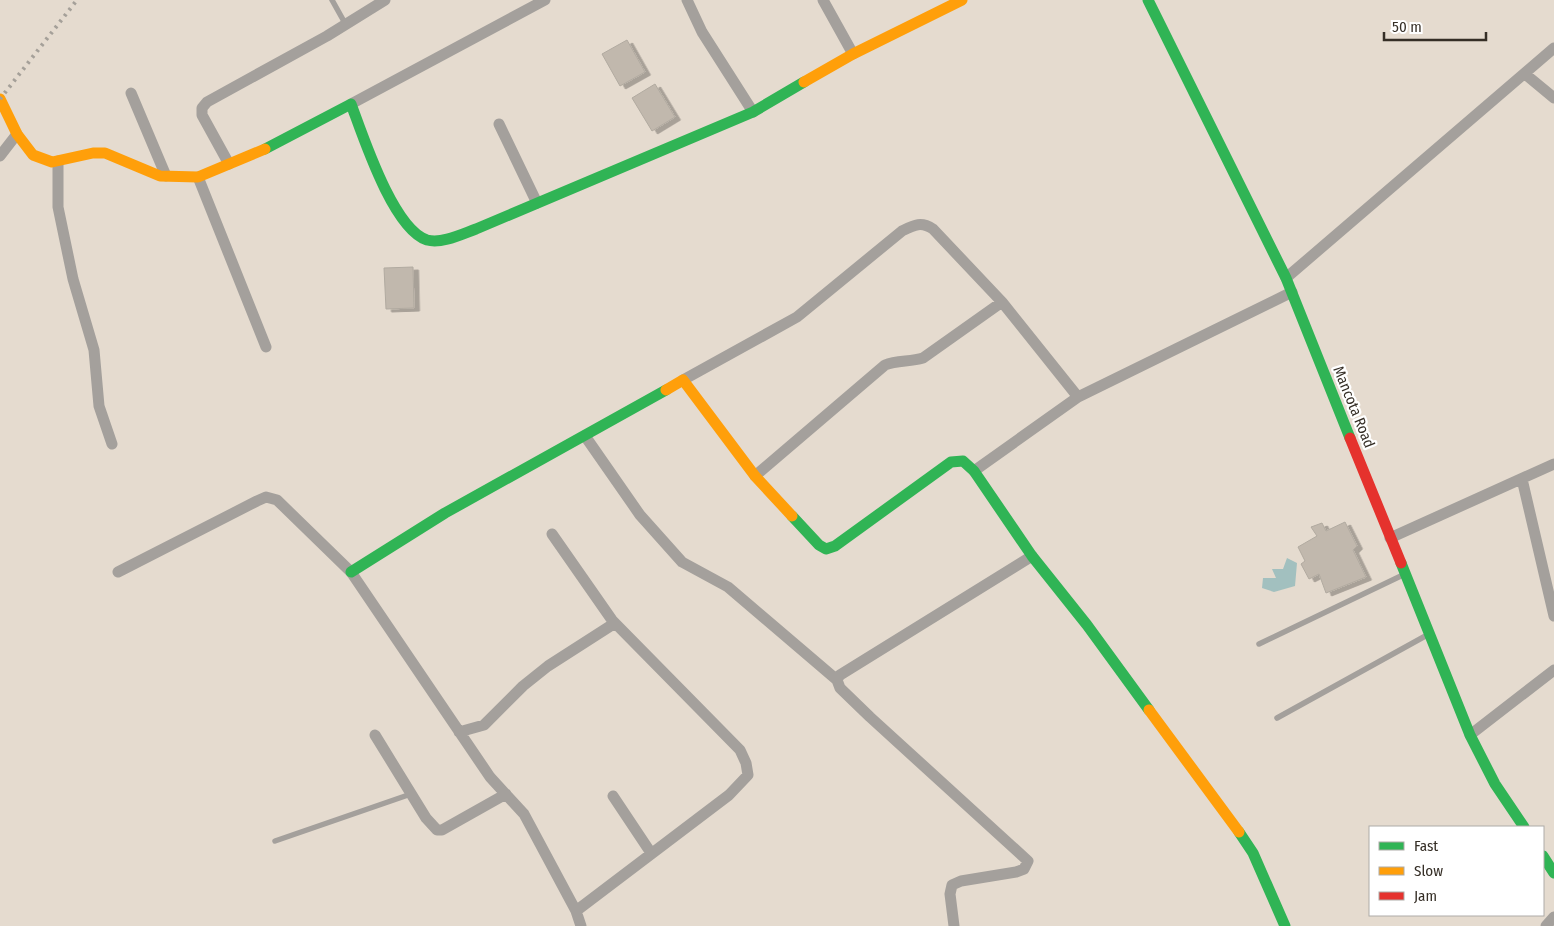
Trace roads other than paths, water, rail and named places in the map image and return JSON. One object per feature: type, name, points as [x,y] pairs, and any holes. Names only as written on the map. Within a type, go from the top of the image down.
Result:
[{"type":"street","points":[[229,164],[202,115],[202,108],[207,102],[346,25],[385,0]]},
{"type":"street","points":[[0,99],[17,134],[33,155],[43,160],[58,160],[93,153],[105,153],[139,169],[166,176],[198,177],[275,145],[545,0]]},
{"type":"street","points":[[687,0],[702,32],[753,112]]},
{"type":"street","points":[[823,0],[853,54]]},
{"type":"street","points":[[351,104],[376,166],[398,212],[409,230],[429,240],[451,238],[753,112],[853,54],[962,0]]},
{"type":"street","name":"Mancota Road","points":[[1148,0],[1286,278],[1470,735],[1496,784],[1523,826]]},
{"type":"street","points":[[1286,278],[1554,48]]},
{"type":"street","points":[[1525,74],[1554,98]]},
{"type":"street","points":[[132,93],[166,176]]},
{"type":"street","points":[[499,124],[538,202]]},
{"type":"street","points":[[0,156],[17,134]]},
{"type":"street","points":[[58,160],[58,207],[73,279],[94,350],[99,406],[112,444]]},
{"type":"street","points":[[198,177],[266,347]]},
{"type":"street","points":[[351,572],[445,513],[797,317],[902,231],[914,224],[925,224],[932,229],[1002,302],[1078,397]]},
{"type":"street","points":[[974,471],[1078,397],[1292,292]]},
{"type":"street","points":[[755,476],[885,365],[893,362],[912,361],[923,358],[1002,302]]},
{"type":"street","points":[[682,380],[755,476],[819,546],[826,549],[836,546],[951,462],[963,461],[974,471],[1032,556],[1087,625],[1242,836],[1253,853],[1285,926]]},
{"type":"street","points":[[586,436],[640,515],[682,562],[728,587],[837,680],[840,688],[870,717],[1028,861],[1024,869],[1016,872],[961,881],[952,885],[950,894],[954,926]]},
{"type":"street","points":[[1390,538],[1554,464]]},
{"type":"street","points":[[1522,479],[1554,616]]},
{"type":"street","points":[[118,572],[266,497],[277,500],[351,572],[490,777],[524,814],[576,911],[581,926]]},
{"type":"street","points":[[552,534],[615,623],[740,750],[746,763],[748,775],[729,795],[576,911]]},
{"type":"street","points":[[837,680],[848,670],[1032,556]]},
{"type":"street","points":[[459,732],[484,724],[548,666],[615,623]]},
{"type":"street","points":[[1470,735],[1554,670]]},
{"type":"street","points":[[375,735],[431,825],[442,830],[506,794]]},
{"type":"street","points":[[613,796],[651,853]]},
{"type":"street","points":[[1544,858],[1554,873]]},
{"type":"street","points":[[1546,926],[1554,918]]},
{"type":"lane","points":[[332,0],[346,25]]},
{"type":"lane","points":[[1259,644],[1405,574]]},
{"type":"lane","points":[[1277,718],[1428,634]]},
{"type":"lane","points":[[275,841],[411,794]]},
{"type":"water","points":[[1287,558],[1297,563],[1295,586],[1274,592],[1262,588],[1263,578],[1276,578],[1272,569],[1283,569]]},
{"type":"railway","points":[[0,99],[77,0]]}]
